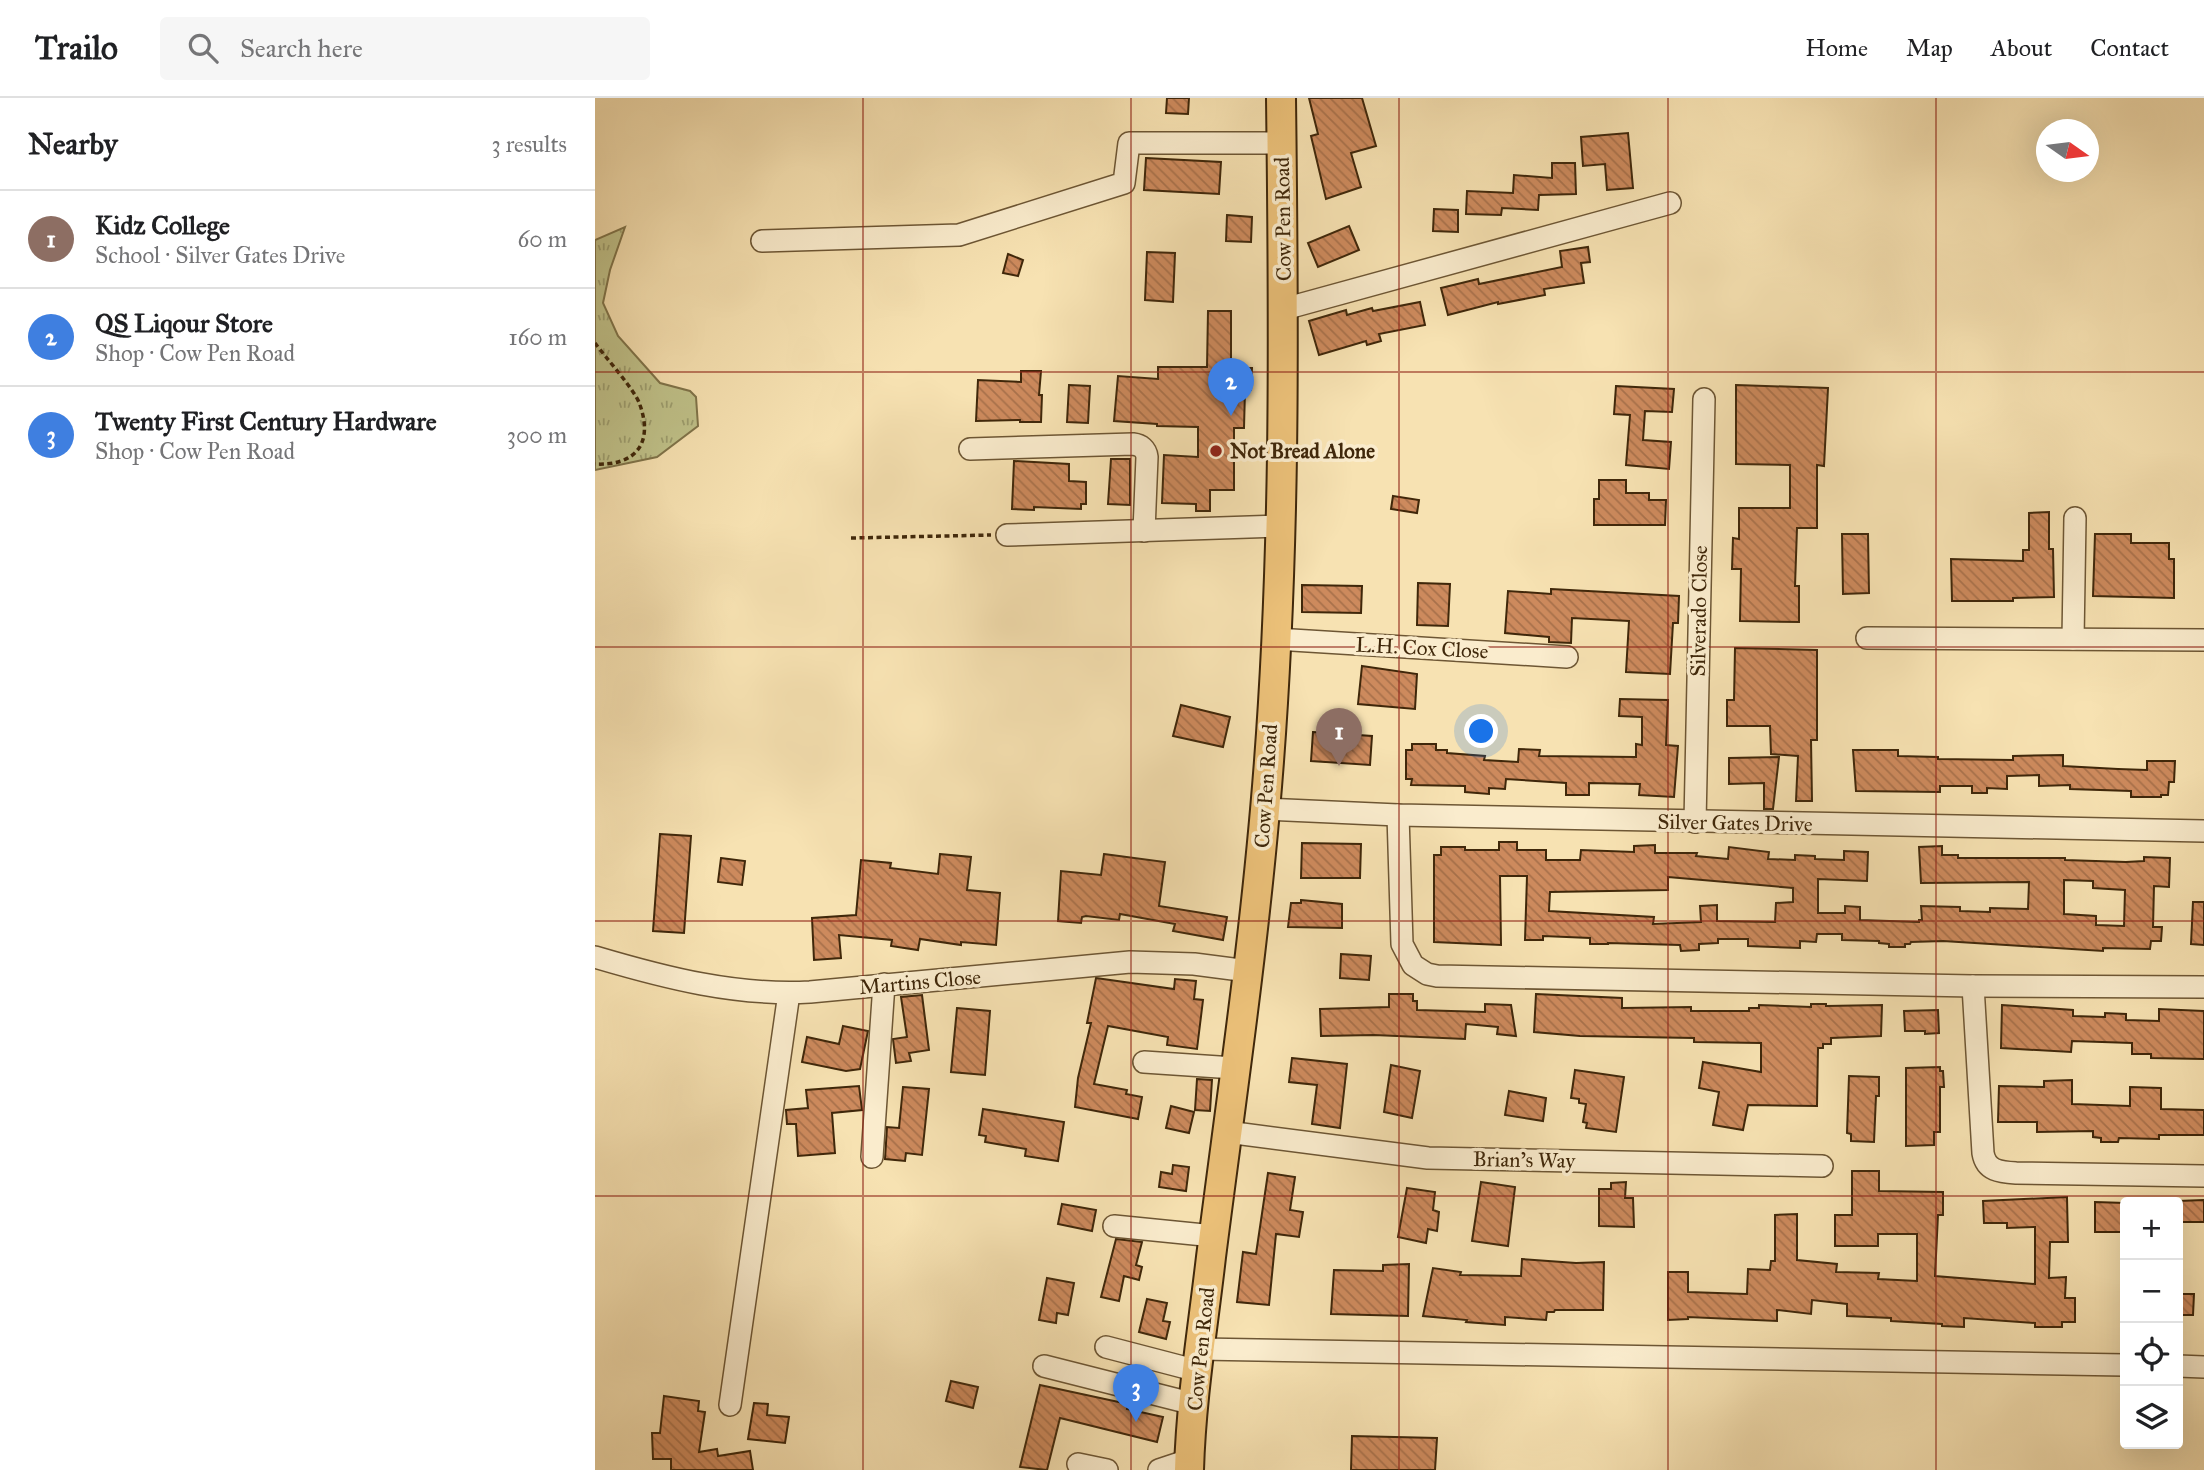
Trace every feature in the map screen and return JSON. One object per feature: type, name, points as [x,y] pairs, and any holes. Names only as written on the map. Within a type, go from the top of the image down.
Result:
[{"type":"main road","name":"Cow Pen Road","points":[[1189,1465],[1199,1360],[1266,809],[1280,526],[1284,309],[1281,98]]},
{"type":"street","points":[[762,241],[959,235],[1124,183],[1129,143],[1282,142]]},
{"type":"street","points":[[1284,309],[1670,203]]},
{"type":"street","name":"Silverado Close","points":[[1695,822],[1704,399]]},
{"type":"street","points":[[970,449],[1140,445],[1145,449],[1147,457],[1144,531]]},
{"type":"street","points":[[2073,639],[2075,518]]},
{"type":"street","points":[[1007,535],[1280,526]]},
{"type":"street","points":[[1867,638],[2204,640]]},
{"type":"street","name":"L.H. Cox Close","points":[[1276,639],[1567,657]]},
{"type":"street","name":"Silver Gates Drive","points":[[1266,809],[1398,816],[2204,831]]},
{"type":"street","points":[[1398,816],[1402,944],[1413,965],[1427,974],[1452,978],[2204,987]]},
{"type":"street","name":"Martins Close","points":[[595,957],[703,985],[755,993],[789,993],[1130,962],[1193,964],[1248,971]]},
{"type":"street","points":[[872,1157],[884,984]]},
{"type":"street","points":[[1973,986],[1983,1153],[1988,1166],[2015,1173],[2204,1176]]},
{"type":"street","points":[[730,1405],[789,993]]},
{"type":"street","points":[[1144,1062],[1234,1068]]},
{"type":"street","name":"Brian's Way","points":[[1227,1132],[1428,1158],[1822,1167]]},
{"type":"street","points":[[1114,1226],[1214,1236]]},
{"type":"street","points":[[1106,1347],[1199,1360],[2120,1365]]},
{"type":"street","points":[[1044,1366],[1194,1404]]},
{"type":"street","points":[[2183,1366],[2204,1367]]},
{"type":"street","points":[[1078,1464],[1107,1470]]},
{"type":"street","points":[[1159,1470],[1189,1465]]},
{"type":"path","points":[[595,343],[640,404],[644,431],[639,450],[632,457],[619,464],[595,464]]},
{"type":"path","points":[[851,538],[1007,535]]},
{"type":"green space","points":[[625,227],[610,270],[603,303],[618,336],[660,383],[690,391],[696,397],[698,426],[657,457],[595,470],[595,240]]},
{"type":"building","points":[[1167,98],[1189,98],[1188,114],[1166,113]]},
{"type":"building","points":[[1309,98],[1362,98],[1376,146],[1351,153],[1361,187],[1326,199],[1311,136],[1318,134]]},
{"type":"building","points":[[1628,133],[1633,188],[1607,190],[1605,164],[1583,166],[1581,137]]},
{"type":"building","points":[[1146,158],[1221,162],[1219,194],[1144,190]]},
{"type":"building","points":[[1552,163],[1575,163],[1576,194],[1539,195],[1538,210],[1502,208],[1501,215],[1466,214],[1467,191],[1513,193],[1514,175],[1552,178]]},
{"type":"building","points":[[1434,209],[1458,210],[1458,232],[1433,231]]},
{"type":"building","points":[[1227,215],[1252,217],[1251,242],[1226,241]]},
{"type":"building","points":[[1349,226],[1359,250],[1318,267],[1308,243]]},
{"type":"building","points":[[1588,247],[1590,262],[1581,263],[1584,283],[1544,289],[1545,295],[1498,302],[1448,315],[1441,288],[1478,279],[1479,284],[1562,267],[1560,251]]},
{"type":"building","points":[[1147,252],[1175,253],[1173,302],[1145,300]]},
{"type":"building","points":[[1008,254],[1023,260],[1018,276],[1003,273]]},
{"type":"building","points":[[1420,302],[1425,325],[1379,334],[1381,341],[1367,345],[1366,341],[1319,355],[1309,321],[1346,310],[1347,315],[1372,308],[1373,311]]},
{"type":"building","points":[[1208,311],[1231,311],[1231,368],[1252,368],[1251,390],[1245,390],[1244,428],[1234,428],[1234,490],[1210,490],[1210,511],[1196,511],[1196,504],[1162,503],[1164,455],[1198,457],[1198,427],[1114,421],[1118,376],[1158,379],[1158,367],[1207,367]]},
{"type":"building","points":[[1021,371],[1041,371],[1041,422],[976,421],[978,380],[1021,382]]},
{"type":"building","points":[[1069,385],[1090,386],[1088,423],[1067,422]]},
{"type":"building","points":[[1736,385],[1828,388],[1824,466],[1817,465],[1817,528],[1797,528],[1795,586],[1799,586],[1799,622],[1740,621],[1741,569],[1732,569],[1733,538],[1739,539],[1739,508],[1790,508],[1790,465],[1736,464]]},
{"type":"building","points":[[1616,386],[1674,389],[1672,412],[1645,411],[1643,440],[1671,442],[1669,469],[1626,465],[1630,415],[1614,414]]},
{"type":"building","points":[[1111,459],[1130,459],[1130,505],[1108,504]]},
{"type":"building","points":[[1014,461],[1069,464],[1069,481],[1086,482],[1086,504],[1081,504],[1081,509],[1012,509]]},
{"type":"building","points":[[1599,480],[1626,480],[1626,493],[1649,493],[1649,500],[1666,500],[1665,525],[1594,525],[1594,499],[1599,499]]},
{"type":"building","points":[[1393,496],[1419,500],[1417,513],[1391,509]]},
{"type":"building","points":[[2049,512],[2049,549],[2053,549],[2054,597],[2013,598],[2013,601],[1952,601],[1951,559],[2023,561],[2023,550],[2029,550],[2029,513]]},
{"type":"building","points":[[1842,534],[1868,534],[1869,593],[1843,594]]},
{"type":"building","points":[[2095,534],[2131,534],[2131,543],[2169,543],[2169,559],[2174,559],[2174,598],[2093,596]]},
{"type":"building","points":[[1418,583],[1450,584],[1448,626],[1417,625]]},
{"type":"building","points":[[1302,585],[1362,586],[1361,613],[1302,612]]},
{"type":"building","points":[[1551,589],[1679,596],[1678,623],[1673,623],[1670,674],[1626,672],[1629,621],[1572,618],[1571,643],[1549,642],[1549,637],[1505,633],[1508,591],[1551,594]]},
{"type":"building","points":[[1735,648],[1817,650],[1817,740],[1811,740],[1812,801],[1796,801],[1798,756],[1771,754],[1770,726],[1727,726],[1727,700],[1734,700]]},
{"type":"building","points":[[1362,666],[1417,674],[1415,709],[1358,704]]},
{"type":"building","points":[[1620,699],[1668,700],[1666,745],[1678,746],[1674,797],[1639,795],[1640,784],[1589,783],[1589,795],[1566,795],[1566,783],[1506,779],[1505,789],[1489,788],[1489,794],[1465,792],[1465,786],[1411,785],[1412,779],[1406,779],[1406,750],[1412,750],[1412,744],[1436,744],[1436,750],[1447,750],[1447,753],[1485,756],[1484,760],[1518,762],[1519,749],[1540,750],[1539,756],[1636,757],[1636,744],[1642,745],[1642,717],[1619,716]]},
{"type":"building","points":[[1181,705],[1230,717],[1223,747],[1173,736]]},
{"type":"building","points":[[1313,732],[1372,736],[1370,765],[1311,761]]},
{"type":"building","points":[[1853,750],[1898,750],[1898,756],[1938,759],[2013,760],[2013,756],[2063,755],[2063,766],[2147,770],[2147,761],[2175,761],[2174,782],[2169,782],[2168,795],[2161,797],[2131,797],[2131,791],[2070,789],[2070,785],[2039,786],[2039,775],[2007,776],[2007,789],[1987,788],[1987,793],[1972,793],[1972,786],[1940,786],[1940,792],[1856,791]]},
{"type":"building","points":[[1779,757],[1773,809],[1764,809],[1764,783],[1729,784],[1729,758]]},
{"type":"building","points":[[660,834],[691,836],[684,933],[653,931]]},
{"type":"building","points":[[1499,842],[1517,842],[1517,850],[1546,850],[1546,860],[1580,860],[1581,850],[1634,852],[1634,846],[1655,845],[1655,853],[1697,853],[1696,856],[1728,859],[1729,847],[1769,852],[1768,859],[1795,860],[1795,855],[1844,860],[1844,851],[1868,852],[1867,881],[1818,879],[1818,913],[1845,913],[1845,906],[1860,907],[1860,920],[1919,922],[1922,920],[1921,906],[1960,907],[1960,911],[1990,912],[1990,908],[2028,909],[2029,882],[1921,883],[1919,847],[1942,846],[1942,855],[1958,855],[1958,858],[2065,858],[2126,862],[2144,861],[2144,857],[2170,858],[2169,887],[2154,886],[2153,927],[2162,927],[2161,941],[2151,941],[2150,949],[2103,948],[2103,951],[1943,941],[1911,942],[1905,944],[1905,947],[1889,947],[1889,944],[1879,941],[1842,940],[1842,934],[1817,934],[1816,942],[1800,941],[1800,948],[1748,946],[1748,939],[1718,939],[1718,943],[1699,944],[1699,950],[1681,951],[1680,945],[1590,944],[1590,938],[1543,936],[1543,940],[1525,940],[1527,876],[1500,876],[1501,945],[1434,942],[1434,855],[1441,855],[1441,847],[1499,850]],"holes":[[[1668,877],[1793,888],[1793,902],[1776,903],[1775,922],[1717,921],[1717,905],[1700,906],[1701,922],[1653,924],[1654,917],[1549,911],[1550,892],[1668,890]],[[2064,880],[2093,881],[2093,888],[2125,890],[2124,926],[2096,925],[2096,916],[2064,914]]]},
{"type":"building","points":[[1302,843],[1361,844],[1360,878],[1301,878]]},
{"type":"building","points":[[940,854],[971,857],[967,890],[1000,893],[996,945],[961,942],[961,945],[920,939],[918,950],[891,946],[892,940],[839,935],[841,958],[814,960],[812,918],[856,915],[861,860],[891,863],[890,868],[938,874]]},
{"type":"building","points":[[1104,854],[1165,862],[1159,906],[1227,917],[1223,940],[1173,931],[1175,924],[1120,914],[1119,920],[1086,916],[1082,917],[1081,923],[1058,921],[1061,871],[1101,875]]},
{"type":"building","points":[[721,858],[745,861],[742,885],[718,882]]},
{"type":"building","points":[[1301,900],[1342,904],[1342,928],[1288,927],[1291,903],[1301,903]]},
{"type":"building","points":[[2193,902],[2204,902],[2204,945],[2191,944]]},
{"type":"building","points":[[1341,954],[1371,956],[1369,980],[1340,978]]},
{"type":"building","points":[[1096,978],[1174,989],[1175,979],[1196,981],[1194,999],[1203,1000],[1197,1049],[1167,1045],[1168,1037],[1108,1026],[1094,1084],[1127,1090],[1126,1094],[1142,1097],[1138,1119],[1075,1107],[1078,1078],[1091,1023],[1087,1023]]},
{"type":"building","points":[[1389,994],[1413,994],[1413,1001],[1417,1001],[1417,1010],[1485,1012],[1485,1004],[1511,1005],[1516,1036],[1497,1034],[1498,1027],[1466,1024],[1465,1039],[1374,1035],[1321,1036],[1320,1009],[1389,1007]]},
{"type":"building","points":[[1536,994],[1622,998],[1622,1008],[1691,1007],[1691,1011],[1749,1011],[1749,1008],[1759,1008],[1759,1005],[1882,1005],[1881,1036],[1831,1038],[1831,1044],[1823,1044],[1823,1048],[1818,1048],[1817,1106],[1748,1105],[1743,1130],[1713,1125],[1719,1092],[1699,1088],[1703,1062],[1761,1072],[1761,1043],[1694,1042],[1694,1038],[1580,1036],[1534,1032]]},
{"type":"building","points":[[922,995],[929,1050],[909,1053],[911,1061],[896,1063],[893,1039],[907,1037],[901,997]]},
{"type":"building","points":[[2002,1005],[2073,1010],[2073,1016],[2105,1017],[2105,1013],[2126,1014],[2126,1020],[2159,1021],[2159,1009],[2204,1011],[2204,1059],[2151,1058],[2151,1054],[2132,1054],[2132,1043],[2072,1041],[2071,1052],[2001,1048]]},
{"type":"building","points":[[957,1008],[990,1011],[985,1075],[951,1072]]},
{"type":"building","points":[[1938,1010],[1939,1033],[1905,1031],[1904,1011]]},
{"type":"building","points":[[843,1026],[868,1031],[860,1069],[846,1071],[802,1062],[807,1037],[839,1044]]},
{"type":"building","points":[[1292,1058],[1347,1064],[1340,1128],[1312,1124],[1317,1085],[1289,1082]]},
{"type":"building","points":[[1391,1065],[1420,1071],[1412,1118],[1384,1112]]},
{"type":"building","points":[[1940,1067],[1940,1071],[1943,1071],[1944,1087],[1940,1087],[1940,1132],[1934,1132],[1934,1145],[1906,1146],[1906,1068]]},
{"type":"building","points":[[1575,1070],[1624,1077],[1616,1132],[1586,1128],[1587,1123],[1583,1122],[1586,1104],[1571,1098]]},
{"type":"building","points":[[1849,1076],[1879,1077],[1874,1142],[1851,1141],[1851,1134],[1847,1133]]},
{"type":"building","points":[[1197,1079],[1212,1080],[1210,1111],[1195,1110]]},
{"type":"building","points":[[2072,1080],[2072,1104],[2130,1106],[2130,1087],[2161,1088],[2161,1109],[2204,1110],[2204,1135],[2159,1135],[2159,1139],[2119,1138],[2118,1142],[2101,1142],[2101,1138],[2093,1137],[2093,1131],[2037,1132],[2037,1122],[1998,1122],[1999,1086],[2044,1087],[2044,1081]]},
{"type":"building","points":[[859,1086],[862,1110],[832,1113],[835,1153],[798,1156],[796,1124],[787,1124],[786,1110],[808,1108],[806,1090]]},
{"type":"building","points":[[903,1087],[929,1089],[922,1155],[906,1153],[905,1161],[885,1159],[887,1127],[899,1128]]},
{"type":"building","points":[[1509,1091],[1546,1098],[1543,1121],[1505,1115]]},
{"type":"building","points":[[1171,1106],[1194,1112],[1189,1133],[1166,1128]]},
{"type":"building","points":[[983,1109],[1064,1122],[1058,1161],[1025,1156],[1026,1149],[985,1142],[986,1136],[979,1135]]},
{"type":"building","points":[[1173,1165],[1189,1167],[1186,1191],[1159,1187],[1161,1172],[1172,1174]]},
{"type":"building","points":[[1852,1171],[1879,1171],[1879,1191],[1943,1192],[1943,1215],[1938,1215],[1935,1276],[2035,1284],[2035,1227],[2007,1228],[2007,1223],[1984,1223],[1983,1201],[2067,1197],[2068,1242],[2050,1242],[2049,1278],[2066,1277],[2065,1298],[2075,1298],[2075,1322],[2062,1322],[2062,1327],[2035,1327],[2035,1323],[1964,1318],[1964,1327],[1942,1326],[1891,1321],[1891,1318],[1847,1316],[1847,1304],[1812,1300],[1811,1314],[1777,1310],[1777,1321],[1688,1317],[1668,1320],[1668,1272],[1688,1272],[1688,1292],[1747,1294],[1748,1269],[1770,1270],[1771,1261],[1775,1261],[1775,1215],[1797,1214],[1797,1260],[1837,1264],[1836,1272],[1879,1273],[1878,1279],[1917,1281],[1917,1234],[1878,1234],[1878,1246],[1835,1246],[1835,1215],[1852,1215]]},
{"type":"building","points":[[1268,1173],[1295,1177],[1290,1210],[1303,1212],[1299,1237],[1276,1234],[1269,1305],[1237,1302],[1243,1252],[1256,1254]]},
{"type":"building","points":[[1481,1182],[1515,1187],[1508,1246],[1472,1241]]},
{"type":"building","points":[[1626,1182],[1625,1198],[1633,1198],[1634,1227],[1599,1226],[1599,1189],[1611,1189],[1611,1183]]},
{"type":"building","points":[[1407,1188],[1435,1192],[1433,1210],[1439,1212],[1437,1231],[1428,1229],[1426,1243],[1398,1237]]},
{"type":"building","points":[[2204,1200],[2204,1222],[2183,1222],[2183,1201]]},
{"type":"building","points":[[2095,1202],[2120,1203],[2120,1232],[2095,1232]]},
{"type":"building","points":[[1062,1204],[1096,1210],[1092,1231],[1058,1224]]},
{"type":"building","points":[[1116,1239],[1142,1242],[1136,1265],[1142,1267],[1139,1280],[1124,1276],[1119,1301],[1101,1297]]},
{"type":"building","points":[[1522,1259],[1604,1262],[1603,1310],[1555,1310],[1547,1312],[1546,1320],[1505,1317],[1505,1325],[1423,1316],[1433,1268],[1461,1272],[1460,1275],[1521,1276]]},
{"type":"building","points":[[1409,1264],[1408,1316],[1331,1314],[1334,1270],[1383,1271],[1383,1265]]},
{"type":"building","points":[[1047,1278],[1074,1283],[1068,1315],[1057,1313],[1056,1323],[1039,1320]]},
{"type":"building","points":[[2183,1294],[2194,1294],[2193,1315],[2183,1315]]},
{"type":"building","points":[[1147,1299],[1167,1303],[1163,1321],[1170,1322],[1166,1339],[1139,1332]]},
{"type":"building","points":[[951,1381],[978,1387],[973,1408],[946,1401]]},
{"type":"building","points":[[1040,1385],[1128,1404],[1127,1409],[1163,1417],[1157,1442],[1060,1418],[1047,1470],[1020,1467]]},
{"type":"building","points":[[664,1396],[699,1401],[698,1411],[705,1412],[699,1452],[717,1449],[718,1456],[750,1451],[753,1470],[671,1470],[671,1459],[653,1459],[652,1433],[660,1433]]},
{"type":"building","points":[[754,1403],[768,1404],[767,1415],[789,1417],[785,1443],[748,1439]]},
{"type":"building","points":[[1352,1436],[1437,1438],[1435,1470],[1351,1470]]},
{"type":"place","name":"QS Liqour Store","points":[[1231,416]]},
{"type":"place","name":"Not Bread Alone","points":[[1216,451]]},
{"type":"place","name":"Kidz College","points":[[1339,766]]},
{"type":"place","name":"Twenty First Century Hardware","points":[[1136,1422]]}]
